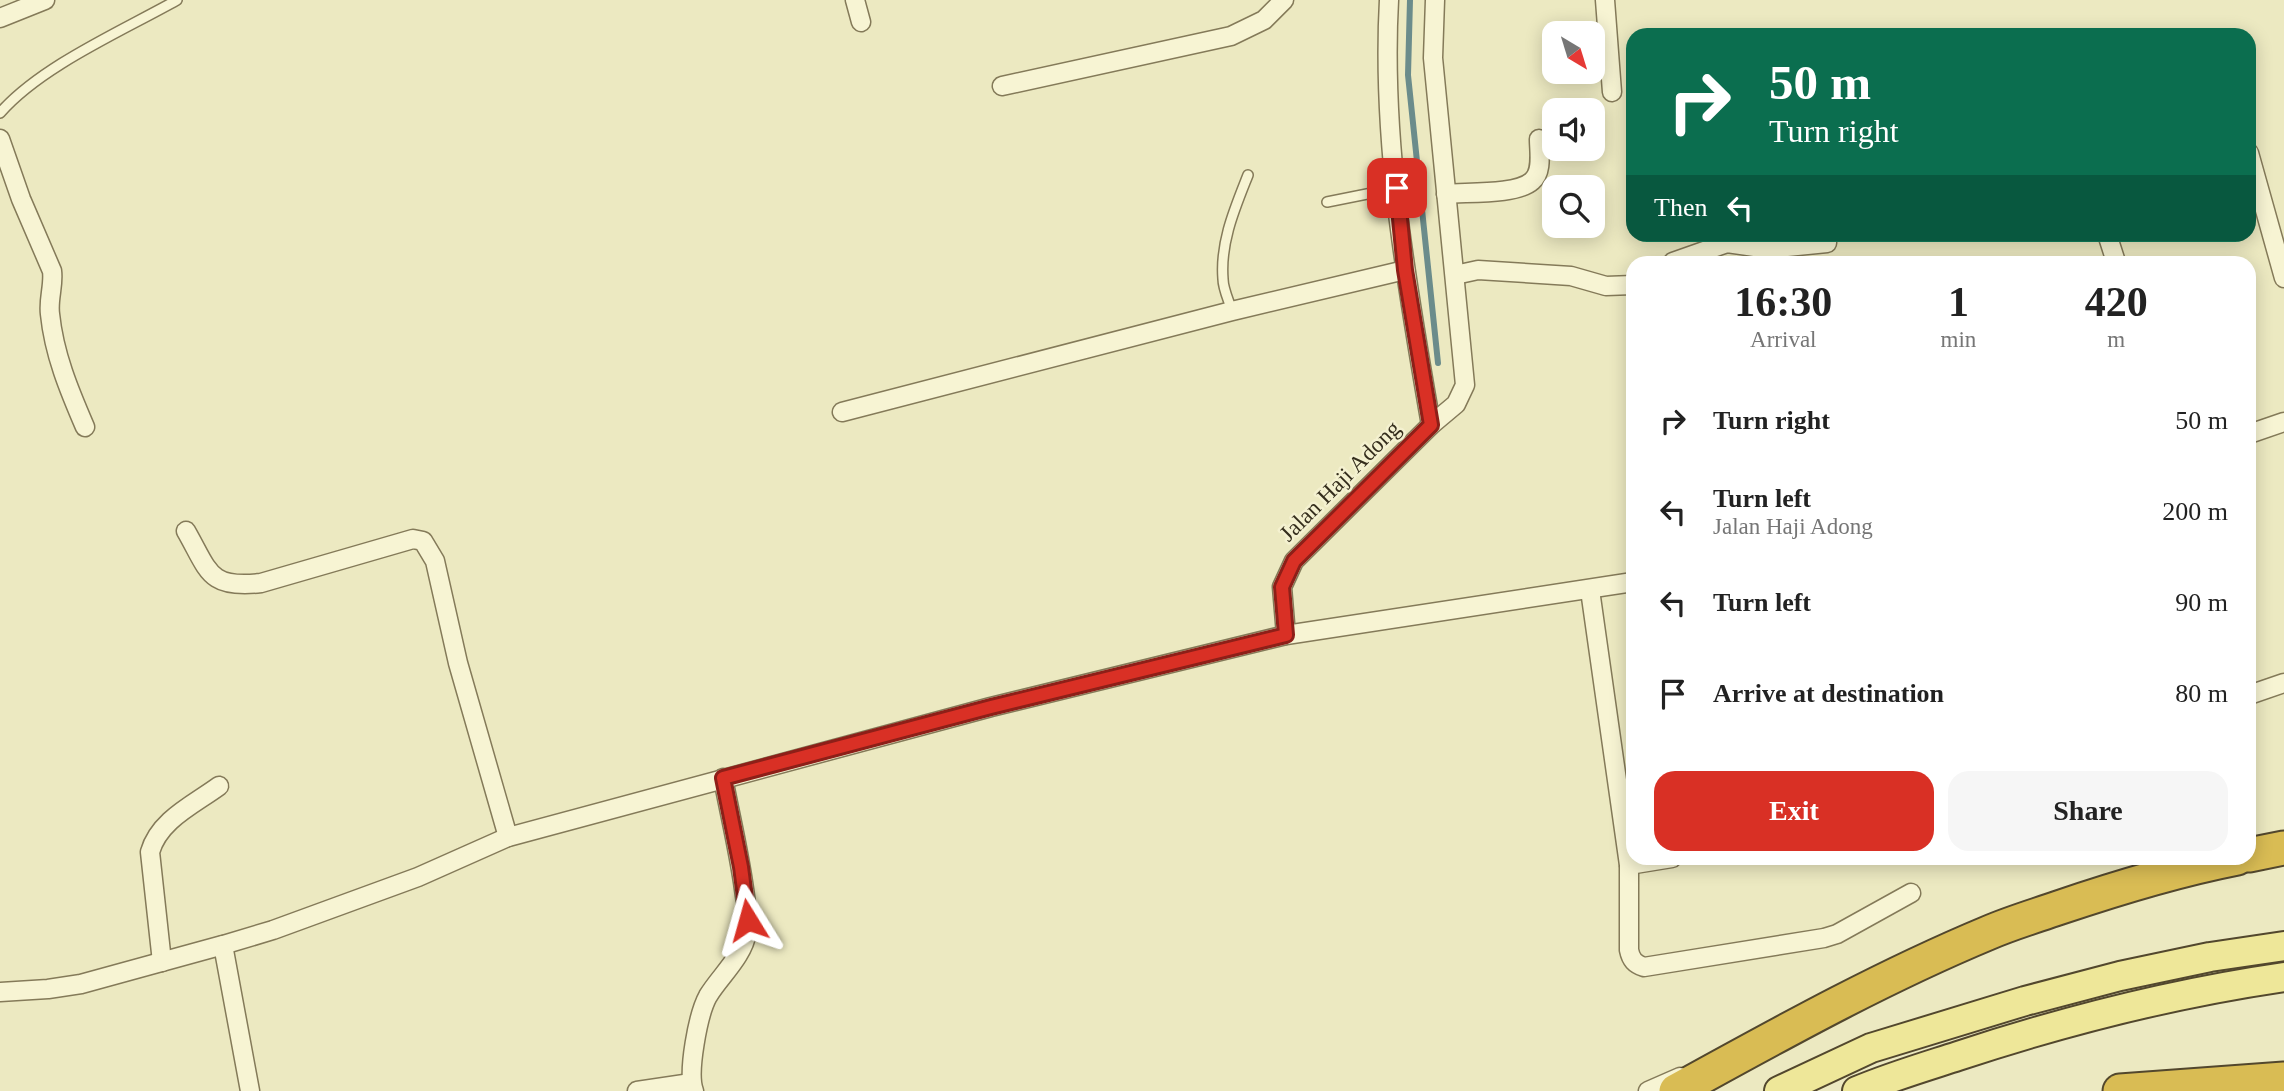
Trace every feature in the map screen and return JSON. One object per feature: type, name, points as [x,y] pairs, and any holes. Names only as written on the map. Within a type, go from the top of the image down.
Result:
[{"type":"highway","points":[[2256,854],[2284,848]]},
{"type":"highway","points":[[1676,1091],[1791,1027],[1992,931],[2104,893],[2200,865]]},
{"type":"highway","points":[[2120,1091],[2284,1079]]},
{"type":"main road","points":[[1779,1091],[1871,1048],[2025,1001],[2120,975],[2284,946]]},
{"type":"main road","points":[[1857,1091],[2024,1035],[2225,986],[2284,978]]},
{"type":"street","points":[[0,18],[45,0]]},
{"type":"street","points":[[855,0],[861,22]]},
{"type":"street","points":[[1002,86],[1231,36],[1265,20],[1283,0]]},
{"type":"street","points":[[1389,0],[1386,72],[1405,270],[1431,425]]},
{"type":"street","name":"Jalan Haji Adong","points":[[1286,635],[1282,587],[1294,561],[1431,425],[1456,404],[1465,385],[1433,58],[1435,0]]},
{"type":"street","points":[[1605,0],[1612,92]]},
{"type":"street","points":[[0,139],[21,199],[52,271],[50,314],[59,362],[85,427]]},
{"type":"street","points":[[1446,194],[1515,189],[1532,181],[1539,169],[1539,139]]},
{"type":"street","points":[[2256,178],[2284,278]]},
{"type":"street","points":[[1690,256],[1727,243],[1768,248],[1827,243]]},
{"type":"street","points":[[842,412],[1232,311],[1405,270]]},
{"type":"street","points":[[1455,275],[1478,270],[1571,276],[1606,286],[1626,285]]},
{"type":"street","points":[[2256,432],[2284,422]]},
{"type":"street","points":[[186,531],[210,573],[222,583],[238,586],[261,583],[413,539],[424,541],[435,561],[458,663],[508,837]]},
{"type":"street","points":[[0,992],[81,984],[223,945],[273,930],[418,877],[508,837],[991,707],[1286,635],[1626,583]]},
{"type":"street","points":[[1590,590],[1625,779],[1626,801]]},
{"type":"street","points":[[2256,692],[2284,682]]},
{"type":"street","points":[[637,1091],[693,1087],[699,1027],[706,999],[741,950],[747,936],[748,920],[741,867],[723,778]]},
{"type":"street","points":[[162,961],[150,852],[154,838],[162,826],[219,786]]},
{"type":"street","points":[[1634,865],[1629,866],[1629,950],[1630,958],[1644,967],[1824,938],[1837,934],[1911,893]]},
{"type":"street","points":[[223,945],[250,1091]]},
{"type":"street","points":[[1648,1091],[1791,1027]]},
{"type":"lane","points":[[0,113],[21,92],[47,73],[177,0]]},
{"type":"lane","points":[[1232,311],[1223,282],[1222,255],[1232,217],[1248,175]]},
{"type":"lane","points":[[1327,202],[1397,188]]},
{"type":"waterway","points":[[1410,0],[1408,75],[1438,363]]},
{"type":"route","points":[[748,920],[741,867],[723,778],[991,707],[1286,635],[1282,587],[1294,561],[1431,425],[1405,270],[1397,188]]}]
